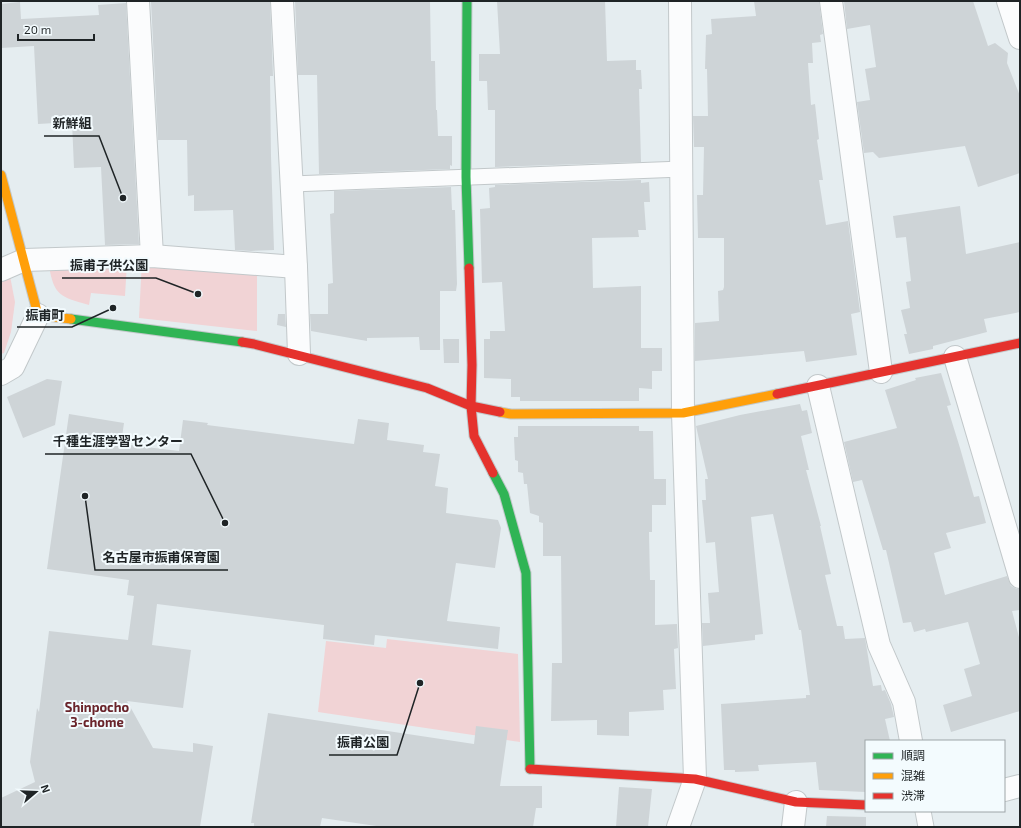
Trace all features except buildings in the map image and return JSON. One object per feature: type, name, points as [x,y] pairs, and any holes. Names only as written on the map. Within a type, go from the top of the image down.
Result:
[{"type":"street","points":[[138,1],[152,256]]},
{"type":"street","points":[[282,1],[299,354]]},
{"type":"street","points":[[467,1],[466,177],[472,360],[471,406],[474,436],[504,494],[526,573],[529,769],[695,779],[796,802],[865,806]]},
{"type":"street","points":[[678,827],[695,779],[683,413],[680,1]]},
{"type":"street","points":[[830,1],[881,372]]},
{"type":"street","points":[[1008,1],[1020,38]]},
{"type":"street","points":[[1,175],[38,315],[13,367],[1,374]]},
{"type":"street","points":[[1,270],[24,260],[152,256],[296,267]]},
{"type":"street","points":[[38,315],[254,344],[299,354],[427,388],[471,406],[511,414],[683,413],[1020,344]]},
{"type":"street","points":[[955,357],[1020,577]]},
{"type":"street","points":[[818,386],[879,645],[904,702],[911,740]]},
{"type":"street","points":[[1005,790],[1020,786]]},
{"type":"street","points":[[793,827],[796,802]]},
{"type":"lane","points":[[292,184],[682,169]]},
{"type":"lane","points":[[923,812],[926,827]]},
{"type":"shaded area","points":[[142,260],[257,270],[257,331],[139,318]]},
{"type":"shaded area","points":[[127,263],[125,296],[91,293],[89,305],[72,300],[60,294],[53,284],[49,266]]},
{"type":"shaded area","points":[[10,276],[15,302],[11,332],[4,353],[1,354],[1,279]]},
{"type":"shaded area","points":[[387,639],[518,654],[520,742],[318,712],[326,641],[386,648]]},
{"type":"traffic: fast","points":[[467,1],[466,177],[469,268]]},
{"type":"traffic: fast","points":[[71,319],[242,342]]},
{"type":"traffic: fast","points":[[493,473],[504,494],[526,573],[530,769]]},
{"type":"traffic: slow","points":[[1,175],[38,315],[71,319]]},
{"type":"traffic: slow","points":[[500,412],[511,414],[683,413],[777,394]]},
{"type":"traffic: jam","points":[[469,268],[472,365],[471,406],[474,436],[493,473]]},
{"type":"traffic: jam","points":[[242,342],[427,388],[471,406],[500,412]]},
{"type":"traffic: jam","points":[[777,394],[1020,343]]},
{"type":"traffic: jam","points":[[530,769],[695,779],[796,802],[865,805]]},
{"type":"place","name":"新鮮組","points":[[123,198]]},
{"type":"place","name":"振甫子供公園","points":[[198,294]]},
{"type":"place","name":"振甫町","points":[[113,308]]},
{"type":"place","name":"名古屋市振甫保育園","points":[[85,496]]},
{"type":"place","name":"千種生涯学習センター","points":[[225,523]]},
{"type":"place","name":"振甫公園","points":[[420,683]]},
{"type":"district","name":"Shinpocho 3-chome","points":[[97,714]]}]
